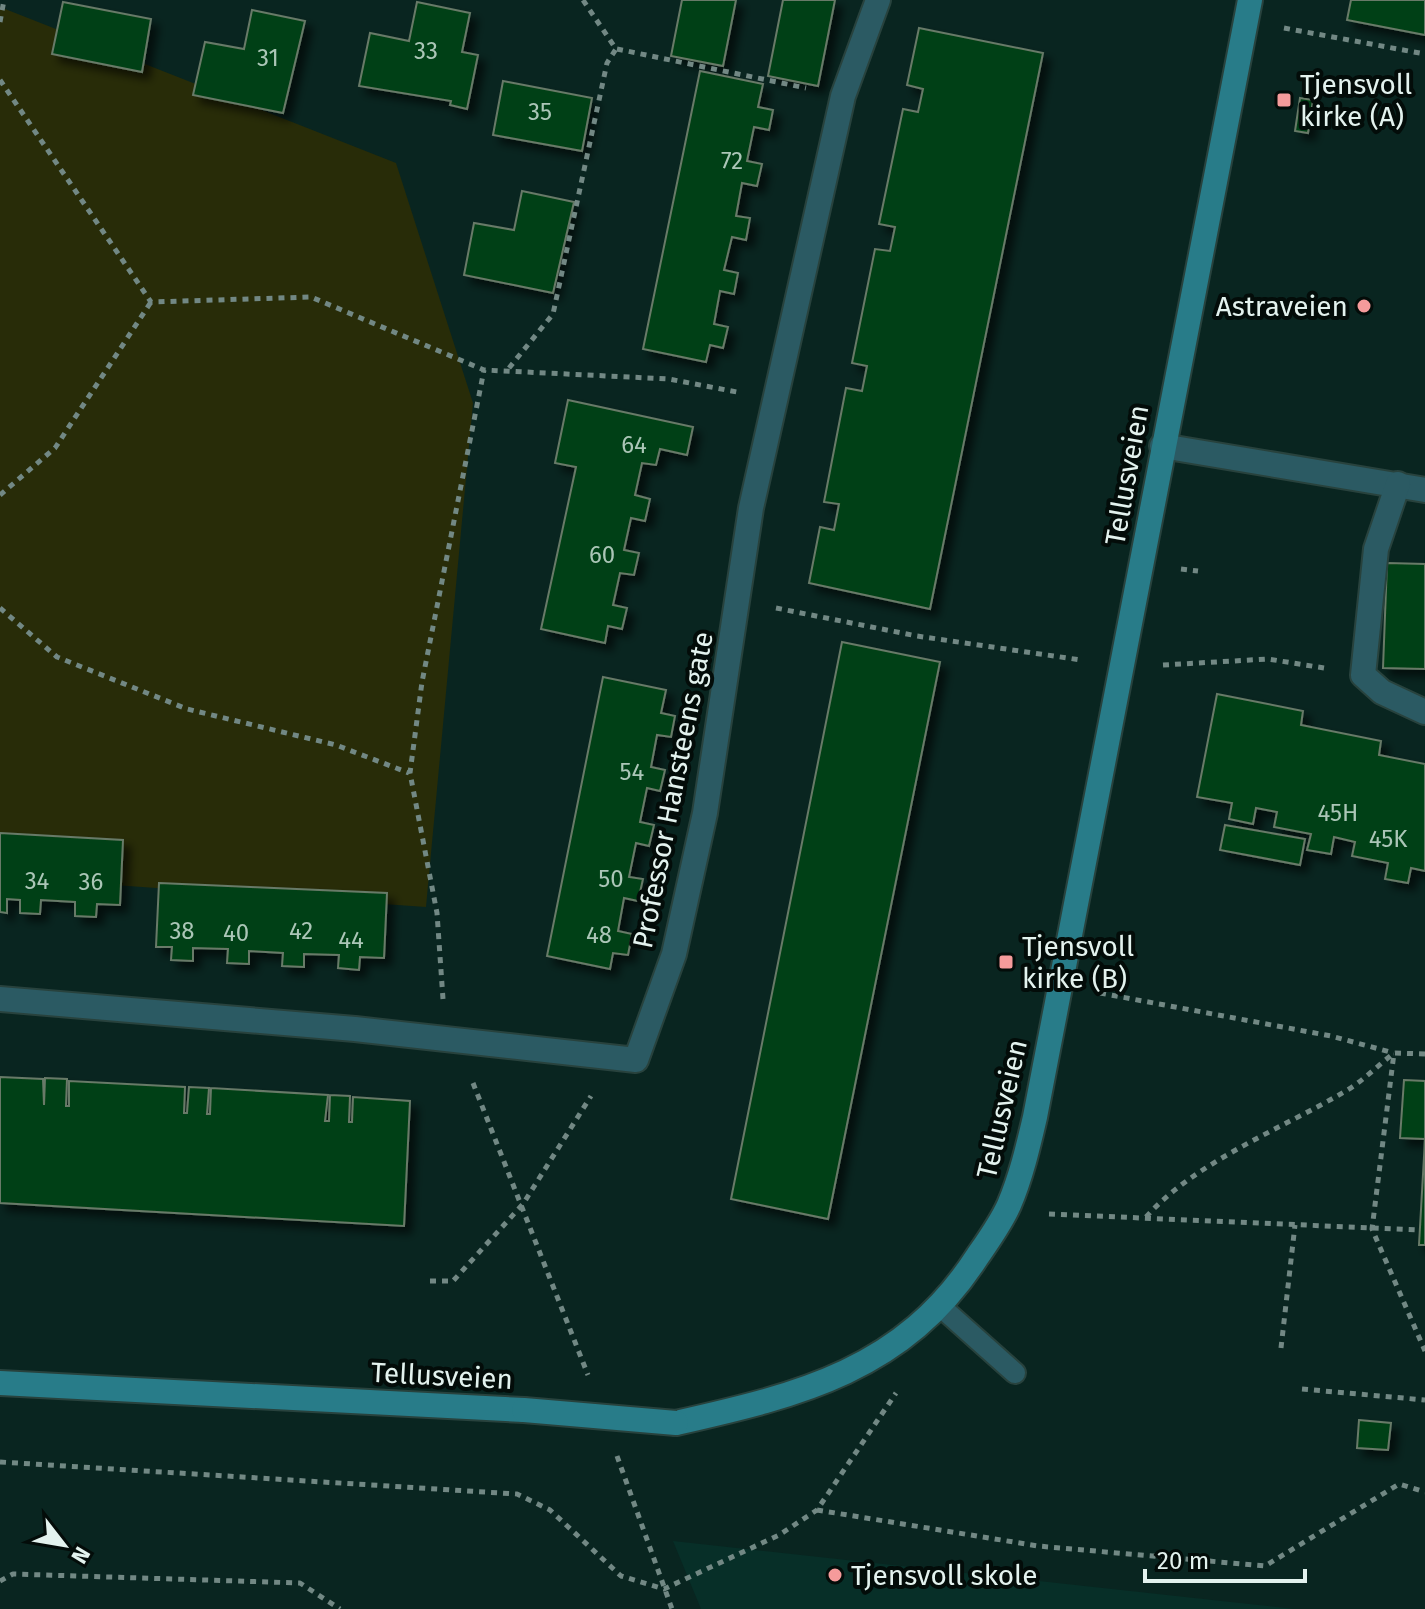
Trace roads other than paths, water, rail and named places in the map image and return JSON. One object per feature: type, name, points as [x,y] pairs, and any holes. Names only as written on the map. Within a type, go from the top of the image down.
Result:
[{"type":"street","name":"Professor Hansteens gate","points":[[0,999],[456,1039],[636,1060],[674,954],[705,813],[740,601],[751,508],[843,96],[878,0]]},
{"type":"street","name":"Tellusveien","points":[[0,1383],[524,1410],[676,1423],[779,1398],[823,1382],[903,1339],[941,1307],[1008,1207],[1035,1117],[1250,0]]},
{"type":"street","points":[[1162,446],[1425,490]]},
{"type":"street","points":[[1398,484],[1376,549],[1363,675],[1382,692],[1425,712]]},
{"type":"lane","points":[[941,1307],[1015,1373]]},
{"type":"place","name":"Tjensvoll kirke (A)","points":[[1284,100]]},
{"type":"place","name":"Astraveien","points":[[1364,306]]},
{"type":"place","name":"Tjensvoll kirke (B)","points":[[1006,962]]},
{"type":"place","name":"Tjensvoll skole","points":[[835,1575]]}]
